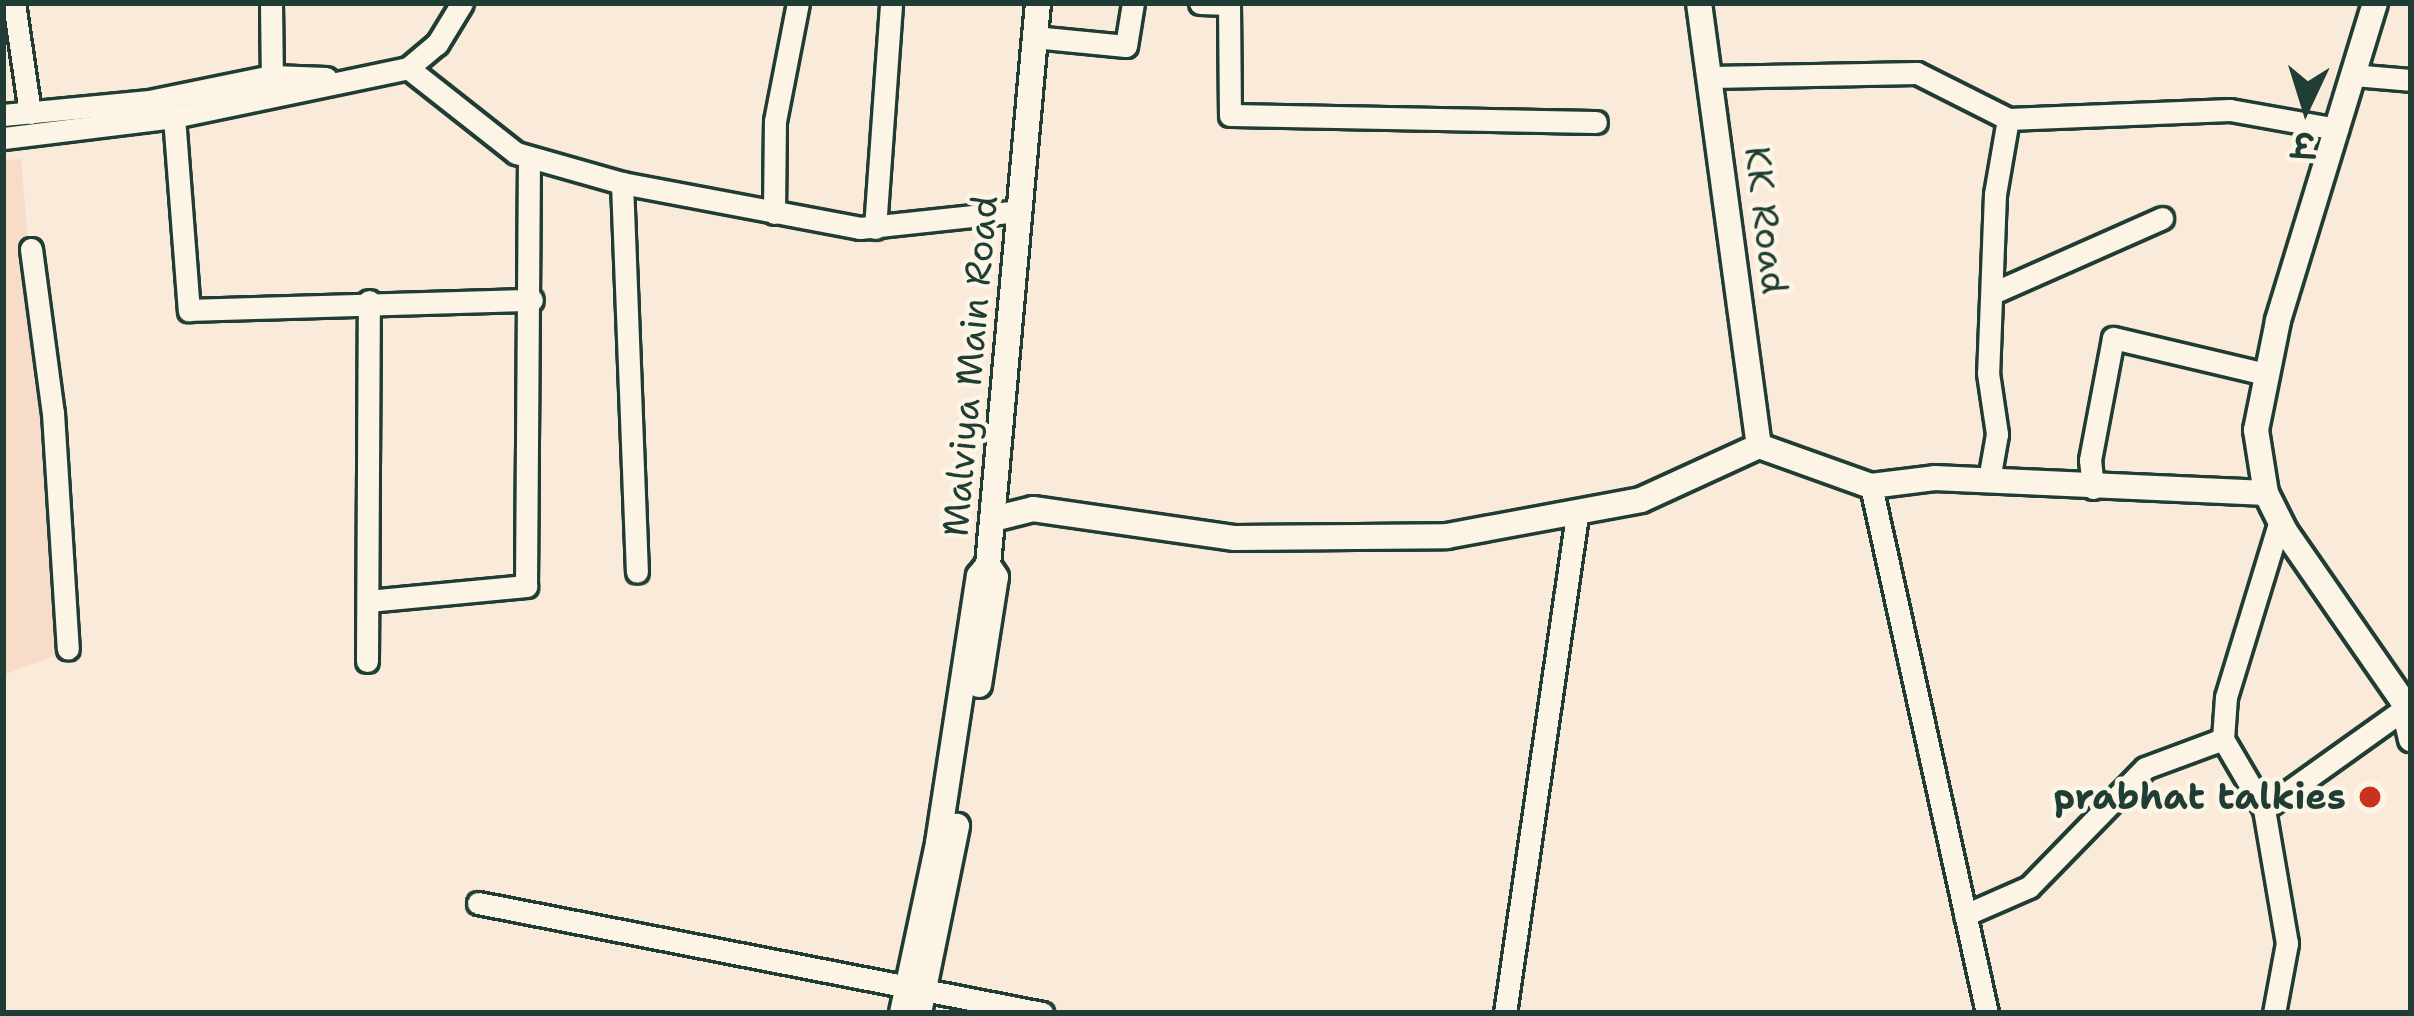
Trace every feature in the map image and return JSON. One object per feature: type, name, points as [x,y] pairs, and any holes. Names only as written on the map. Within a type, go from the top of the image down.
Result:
[{"type":"street","points":[[14,3],[30,112]]},
{"type":"street","points":[[271,3],[272,87]]},
{"type":"street","points":[[3,115],[362,80],[408,68],[437,44],[462,3]]},
{"type":"street","points":[[774,213],[775,122],[798,3]]},
{"type":"street","points":[[875,227],[891,3]]},
{"type":"street","name":"Malviya Main Road","points":[[917,996],[968,701],[996,577],[988,565],[1038,3]]},
{"type":"street","points":[[1034,37],[1126,46],[1133,3]]},
{"type":"street","points":[[1200,3],[1229,4],[1230,115],[1596,122]]},
{"type":"street","name":"KK Road","points":[[1700,3],[1759,446]]},
{"type":"street","points":[[2375,3],[2265,374],[2256,430],[2266,493],[2408,711],[2411,740]]},
{"type":"street","points":[[408,68],[529,158],[622,183],[875,227],[1020,211]]},
{"type":"street","points":[[1711,77],[1917,74],[2008,119],[2230,110],[2337,129]]},
{"type":"street","points":[[2353,75],[2411,80]]},
{"type":"street","points":[[3,137],[174,117],[272,87]]},
{"type":"street","points":[[174,117],[189,310],[369,301],[532,300]]},
{"type":"street","points":[[1989,480],[1997,434],[1988,373],[1995,194],[2008,119]]},
{"type":"street","points":[[368,602],[526,586],[532,300],[529,158]]},
{"type":"street","points":[[622,183],[637,572]]},
{"type":"street","points":[[1993,293],[2162,218]]},
{"type":"street","points":[[31,248],[53,412],[68,649]]},
{"type":"street","points":[[367,661],[369,301]]},
{"type":"street","points":[[2093,488],[2090,460],[2114,338],[2265,374]]},
{"type":"street","points":[[993,519],[1033,509],[1293,540],[1447,536],[1641,500],[1759,446],[1871,486],[1886,479],[1989,480],[2266,493]]},
{"type":"street","points":[[1871,486],[1988,1013]]},
{"type":"street","points":[[1505,1013],[1577,515]]},
{"type":"street","points":[[2274,1013],[2287,943],[2264,809],[2223,739],[2226,697],[2280,520]]},
{"type":"street","points":[[2264,809],[2408,711]]},
{"type":"street","points":[[1965,915],[2029,887],[2145,767],[2223,739]]},
{"type":"street","points":[[478,903],[917,996],[1042,1013]]},
{"type":"street","points":[[902,1013],[917,996]]},
{"type":"shaded area","points":[[21,159],[62,653],[3,675],[3,160]]},
{"type":"place","name":"prabhat talkies","points":[[2370,797]]}]
